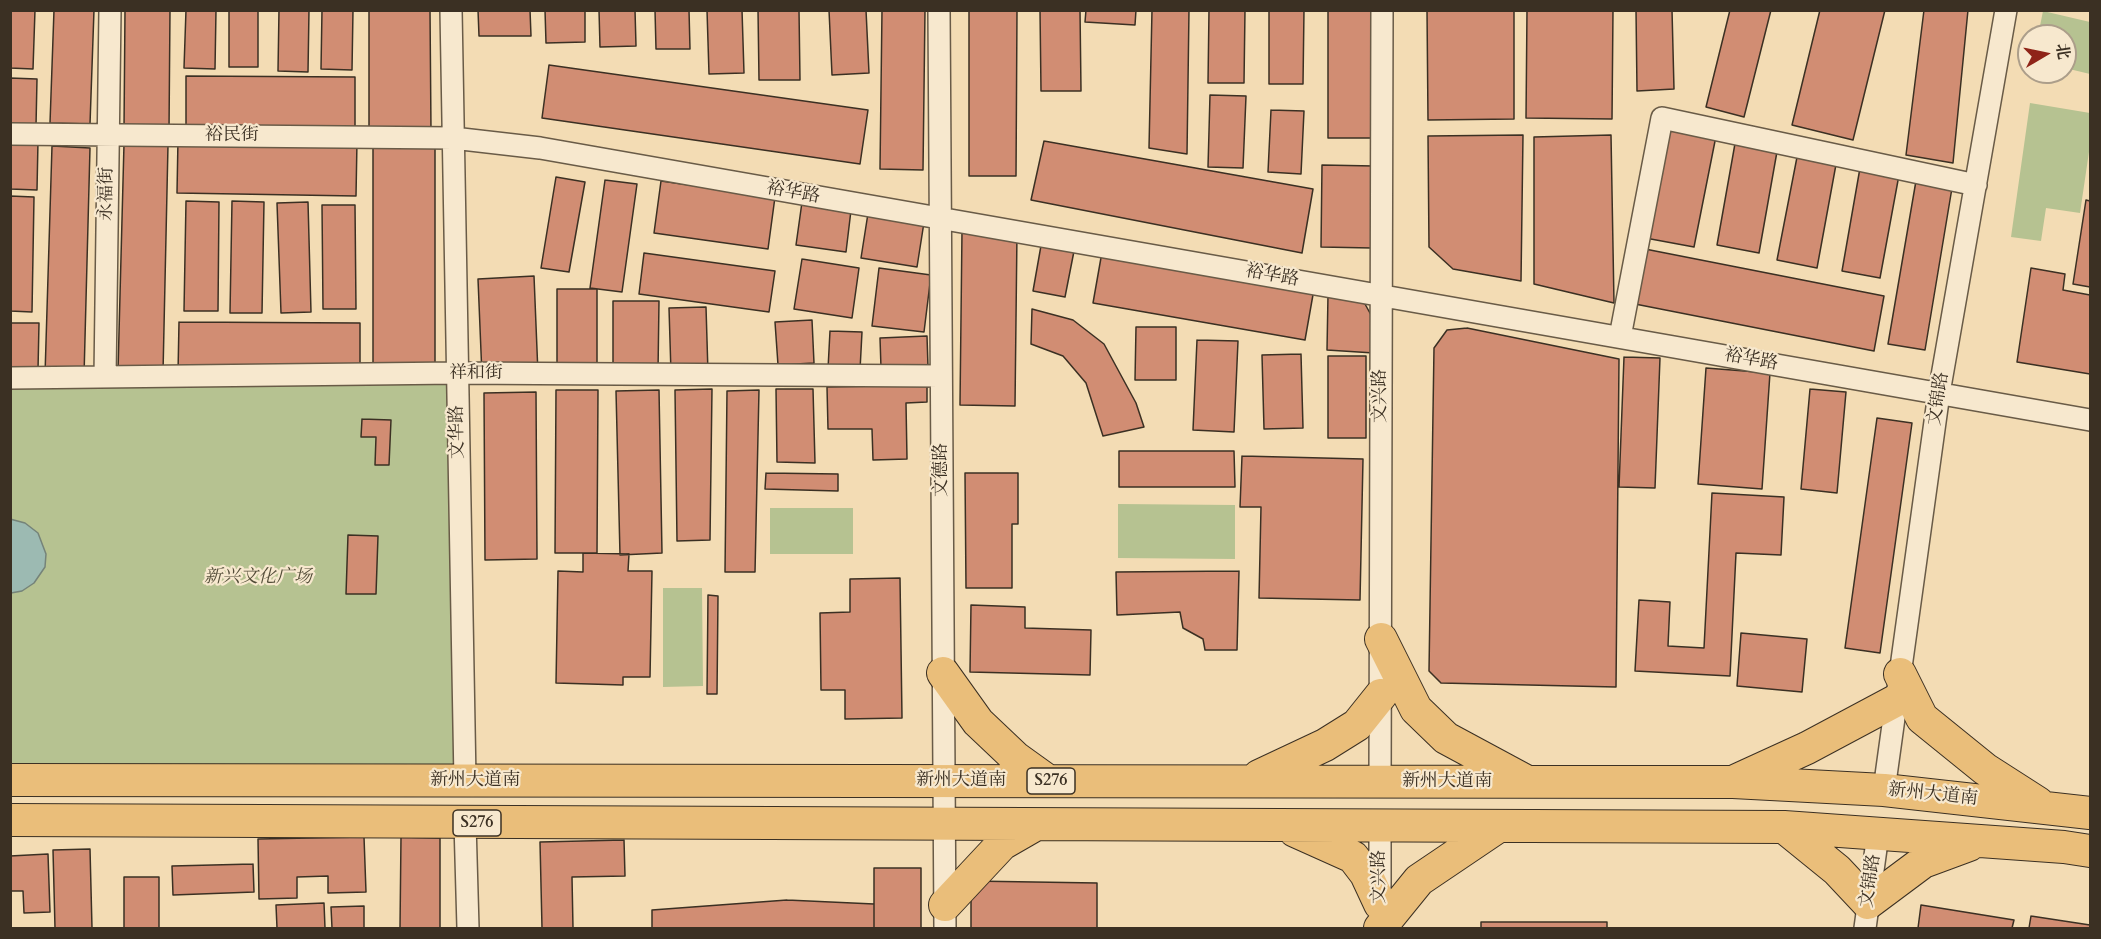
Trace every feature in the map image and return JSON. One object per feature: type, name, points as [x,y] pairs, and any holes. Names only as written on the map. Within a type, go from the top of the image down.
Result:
[{"type":"main road","points":[[1381,639],[1416,709],[1446,738],[1527,782]]},
{"type":"main road","points":[[943,674],[978,722],[1016,758],[1048,781]]},
{"type":"main road","points":[[1733,782],[1807,748],[1898,687],[1922,718],[1985,769],[2044,807]]},
{"type":"main road","points":[[1246,781],[1325,745],[1357,726],[1381,695]]},
{"type":"main road","name":"新州大道南","points":[[10,780],[1733,782],[1884,790],[2091,813]]},
{"type":"main road","name":"S276","points":[[10,820],[1784,827],[2091,851]]},
{"type":"main road","points":[[945,917],[1002,844],[1035,825]]},
{"type":"main road","points":[[1283,826],[1353,857],[1366,874],[1380,920],[1419,880],[1499,826]]},
{"type":"main road","points":[[1784,827],[1837,870],[1867,916],[1923,862],[1982,841]]},
{"type":"street","name":"永福街","points":[[105,377],[110,10]]},
{"type":"street","name":"文华路","points":[[451,10],[465,781]]},
{"type":"street","name":"文德路","points":[[939,10],[945,917]]},
{"type":"street","name":"文兴路","points":[[1380,782],[1382,10]]},
{"type":"street","name":"文锦路","points":[[1884,790],[1939,393],[2006,10]]},
{"type":"street","points":[[1620,337],[1662,118],[1976,185]]},
{"type":"street","name":"裕民街","points":[[10,134],[453,138]]},
{"type":"street","name":"裕华路","points":[[453,138],[540,148],[2091,420]]},
{"type":"street","name":"祥和街","points":[[10,378],[458,374],[941,376]]},
{"type":"street","points":[[465,823],[468,928]]},
{"type":"street","name":"文兴路","points":[[1380,826],[1380,920]]},
{"type":"street","name":"文锦路","points":[[1867,916],[1878,834]]},
{"type":"green space","points":[[2043,11],[2090,22],[2090,74],[2077,71],[2077,24],[2040,24]]},
{"type":"green space","points":[[2030,103],[2090,113],[2090,145],[2080,213],[2046,208],[2041,241],[2011,237]]},
{"type":"green space","name":"新兴文化广场","points":[[457,373],[465,781],[11,780],[10,378]]},
{"type":"green space","points":[[1118,504],[1235,505],[1235,559],[1118,558]]},
{"type":"green space","points":[[770,508],[853,508],[853,554],[770,554]]},
{"type":"green space","points":[[663,588],[702,588],[703,686],[663,687]]},
{"type":"water","points":[[10,519],[25,523],[38,533],[46,554],[45,567],[34,583],[22,591],[11,593]]},
{"type":"building","points":[[10,10],[35,10],[33,69],[10,68]]},
{"type":"building","points":[[54,10],[94,10],[90,124],[50,123]]},
{"type":"building","points":[[125,10],[170,10],[169,131],[124,130]]},
{"type":"building","points":[[186,10],[216,10],[215,69],[184,68]]},
{"type":"building","points":[[229,10],[258,10],[258,67],[229,67]]},
{"type":"building","points":[[279,10],[309,10],[308,72],[278,71]]},
{"type":"building","points":[[322,10],[353,10],[352,70],[321,69]]},
{"type":"building","points":[[369,10],[430,10],[431,131],[369,132]]},
{"type":"building","points":[[478,10],[530,10],[531,36],[479,36]]},
{"type":"building","points":[[545,10],[585,10],[585,42],[546,43]]},
{"type":"building","points":[[599,10],[635,10],[636,46],[600,47]]},
{"type":"building","points":[[655,10],[689,10],[690,49],[656,49]]},
{"type":"building","points":[[707,10],[742,10],[744,73],[709,74]]},
{"type":"building","points":[[758,10],[799,10],[800,80],[759,80]]},
{"type":"building","points":[[829,10],[866,10],[869,73],[832,75]]},
{"type":"building","points":[[882,10],[925,10],[923,170],[880,169]]},
{"type":"building","points":[[969,10],[1017,10],[1016,176],[969,176]]},
{"type":"building","points":[[1040,10],[1080,10],[1081,91],[1041,91]]},
{"type":"building","points":[[1086,10],[1136,10],[1135,25],[1085,22]]},
{"type":"building","points":[[1152,10],[1189,10],[1187,154],[1149,148]]},
{"type":"building","points":[[1209,10],[1245,10],[1244,83],[1208,83]]},
{"type":"building","points":[[1269,10],[1304,10],[1303,84],[1269,84]]},
{"type":"building","points":[[1328,10],[1372,10],[1371,138],[1328,138]]},
{"type":"building","points":[[1427,10],[1514,10],[1514,119],[1428,120]]},
{"type":"building","points":[[1527,10],[1613,10],[1612,119],[1526,118]]},
{"type":"building","points":[[1636,10],[1672,10],[1674,89],[1637,91]]},
{"type":"building","points":[[1730,10],[1771,10],[1744,117],[1706,107]]},
{"type":"building","points":[[1820,10],[1885,10],[1853,140],[1792,125]]},
{"type":"building","points":[[1924,10],[1968,10],[1953,163],[1906,155]]},
{"type":"building","points":[[549,65],[868,110],[860,164],[542,118]]},
{"type":"building","points":[[186,76],[355,77],[355,127],[186,126]]},
{"type":"building","points":[[10,78],[37,79],[36,126],[10,126]]},
{"type":"building","points":[[1210,95],[1246,96],[1243,168],[1208,167]]},
{"type":"building","points":[[1271,110],[1304,111],[1301,174],[1268,172]]},
{"type":"building","points":[[1664,120],[1717,131],[1694,247],[1640,237]]},
{"type":"building","points":[[1523,135],[1521,281],[1453,269],[1429,247],[1428,136]]},
{"type":"building","points":[[1611,135],[1614,303],[1534,284],[1534,137]]},
{"type":"building","points":[[1736,138],[1778,146],[1759,253],[1717,245]]},
{"type":"building","points":[[178,139],[357,141],[356,196],[177,193]]},
{"type":"building","points":[[10,141],[38,141],[37,190],[10,189]]},
{"type":"building","points":[[1044,141],[1313,189],[1302,253],[1031,200]]},
{"type":"building","points":[[124,144],[168,145],[163,373],[118,371]]},
{"type":"building","points":[[52,146],[90,148],[84,376],[45,375]]},
{"type":"building","points":[[373,147],[435,147],[435,367],[373,367]]},
{"type":"building","points":[[1798,152],[1837,159],[1817,268],[1777,260]]},
{"type":"building","points":[[1322,165],[1374,166],[1372,248],[1321,247]]},
{"type":"building","points":[[1860,168],[1899,175],[1880,278],[1842,271]]},
{"type":"building","points":[[1917,175],[1953,182],[1925,350],[1888,344]]},
{"type":"building","points":[[556,177],[585,182],[569,272],[541,268]]},
{"type":"building","points":[[605,180],[637,184],[622,292],[590,288]]},
{"type":"building","points":[[661,181],[775,197],[768,249],[654,233]]},
{"type":"building","points":[[803,195],[852,202],[846,252],[796,245]]},
{"type":"building","points":[[10,196],[34,197],[32,312],[10,311]]},
{"type":"building","points":[[2086,200],[2090,201],[2090,287],[2073,284]]},
{"type":"building","points":[[186,201],[219,202],[218,311],[184,311]]},
{"type":"building","points":[[232,201],[264,202],[262,313],[230,313]]},
{"type":"building","points":[[308,202],[311,312],[281,313],[277,203]]},
{"type":"building","points":[[322,205],[355,205],[356,309],[323,309]]},
{"type":"building","points":[[869,207],[925,216],[917,267],[861,258]]},
{"type":"building","points":[[962,231],[1017,232],[1015,406],[960,405]]},
{"type":"building","points":[[1042,240],[1075,246],[1065,297],[1033,291]]},
{"type":"building","points":[[1645,249],[1884,296],[1874,351],[1635,304]]},
{"type":"building","points":[[1102,252],[1314,289],[1305,340],[1093,303]]},
{"type":"building","points":[[644,253],[775,271],[769,312],[639,294]]},
{"type":"building","points":[[802,259],[859,268],[852,318],[794,309]]},
{"type":"building","points":[[879,268],[931,275],[924,332],[872,326]]},
{"type":"building","points":[[2031,268],[2065,274],[2063,290],[2090,295],[2090,374],[2017,362]]},
{"type":"building","points":[[534,276],[538,374],[482,376],[478,279]]},
{"type":"building","points":[[557,289],[597,289],[597,374],[557,374]]},
{"type":"building","points":[[1328,295],[1353,297],[1365,304],[1376,324],[1374,353],[1327,350]]},
{"type":"building","points":[[613,301],[659,301],[658,372],[613,372]]},
{"type":"building","points":[[706,307],[708,373],[671,373],[669,308]]},
{"type":"building","points":[[1032,309],[1073,320],[1104,344],[1136,403],[1144,427],[1103,436],[1086,383],[1063,356],[1031,344]]},
{"type":"building","points":[[812,320],[814,363],[778,365],[775,322]]},
{"type":"building","points":[[179,322],[360,323],[360,374],[178,373]]},
{"type":"building","points":[[10,323],[39,323],[38,370],[10,370]]},
{"type":"building","points":[[1136,327],[1176,327],[1176,380],[1135,380]]},
{"type":"building","points":[[1467,328],[1619,359],[1616,687],[1441,683],[1429,671],[1434,348],[1447,330]]},
{"type":"building","points":[[830,331],[862,332],[860,370],[828,369]]},
{"type":"building","points":[[927,336],[928,367],[881,368],[880,338]]},
{"type":"building","points":[[1197,340],[1238,341],[1234,432],[1193,430]]},
{"type":"building","points":[[1301,354],[1303,428],[1264,429],[1262,355]]},
{"type":"building","points":[[1328,356],[1366,356],[1366,438],[1328,438]]},
{"type":"building","points":[[1624,357],[1660,358],[1655,488],[1619,487]]},
{"type":"building","points":[[1706,368],[1770,373],[1762,489],[1698,484]]},
{"type":"building","points":[[927,385],[927,402],[906,403],[907,459],[873,460],[872,429],[828,429],[827,387]]},
{"type":"building","points":[[712,389],[710,540],[677,541],[675,390]]},
{"type":"building","points":[[776,389],[813,389],[815,463],[777,462]]},
{"type":"building","points":[[1810,389],[1846,392],[1837,493],[1801,489]]},
{"type":"building","points":[[556,390],[598,390],[597,553],[555,553]]},
{"type":"building","points":[[659,390],[662,553],[620,555],[616,391]]},
{"type":"building","points":[[759,390],[755,572],[725,572],[727,391]]},
{"type":"building","points":[[536,392],[537,559],[485,560],[484,393]]},
{"type":"building","points":[[1877,418],[1912,423],[1880,653],[1845,648]]},
{"type":"building","points":[[362,419],[391,420],[389,465],[375,465],[376,437],[361,437]]},
{"type":"building","points":[[1119,451],[1234,451],[1235,487],[1119,487]]},
{"type":"building","points":[[1242,456],[1363,459],[1360,600],[1259,598],[1261,507],[1240,507]]},
{"type":"building","points":[[766,473],[838,474],[838,491],[765,489]]},
{"type":"building","points":[[965,473],[1018,473],[1018,524],[1012,524],[1012,588],[966,588]]},
{"type":"building","points":[[1712,493],[1784,497],[1781,555],[1736,553],[1730,676],[1635,671],[1639,600],[1670,602],[1668,646],[1704,648]]},
{"type":"building","points":[[348,535],[378,536],[376,594],[346,594]]},
{"type":"building","points":[[583,553],[629,554],[628,571],[652,571],[650,677],[623,677],[623,685],[556,683],[558,571],[583,572]]},
{"type":"building","points":[[1239,571],[1237,650],[1205,650],[1203,639],[1183,628],[1180,612],[1117,615],[1116,572]]},
{"type":"building","points":[[900,578],[902,718],[845,719],[845,690],[821,690],[820,613],[850,612],[850,579]]},
{"type":"building","points":[[708,595],[718,596],[717,694],[707,694]]},
{"type":"building","points":[[971,605],[1025,607],[1025,628],[1091,630],[1090,675],[970,672]]},
{"type":"building","points":[[1741,633],[1807,639],[1802,692],[1737,686]]},
{"type":"building","points":[[364,837],[366,892],[328,893],[328,876],[297,877],[297,898],[259,899],[258,839]]},
{"type":"building","points":[[401,837],[440,838],[440,928],[400,928]]},
{"type":"building","points":[[624,840],[625,876],[572,877],[573,928],[542,928],[540,842]]},
{"type":"building","points":[[90,849],[92,928],[55,928],[53,850]]},
{"type":"building","points":[[48,854],[50,912],[24,913],[23,891],[10,891],[10,856]]},
{"type":"building","points":[[253,864],[254,892],[173,895],[172,866]]},
{"type":"building","points":[[874,868],[921,868],[921,928],[874,928]]},
{"type":"building","points":[[124,877],[159,877],[159,928],[124,928]]},
{"type":"building","points":[[971,881],[1097,883],[1097,928],[971,928]]},
{"type":"building","points":[[787,900],[874,904],[874,928],[652,928],[652,910]]},
{"type":"building","points":[[324,903],[325,928],[277,928],[276,905]]},
{"type":"building","points":[[1921,905],[2014,920],[2012,928],[1918,928]]},
{"type":"building","points":[[364,906],[364,928],[332,928],[331,907]]},
{"type":"building","points":[[2031,916],[2090,925],[2090,928],[2029,928]]},
{"type":"building","points":[[1481,922],[1607,922],[1607,928],[1481,928]]}]
